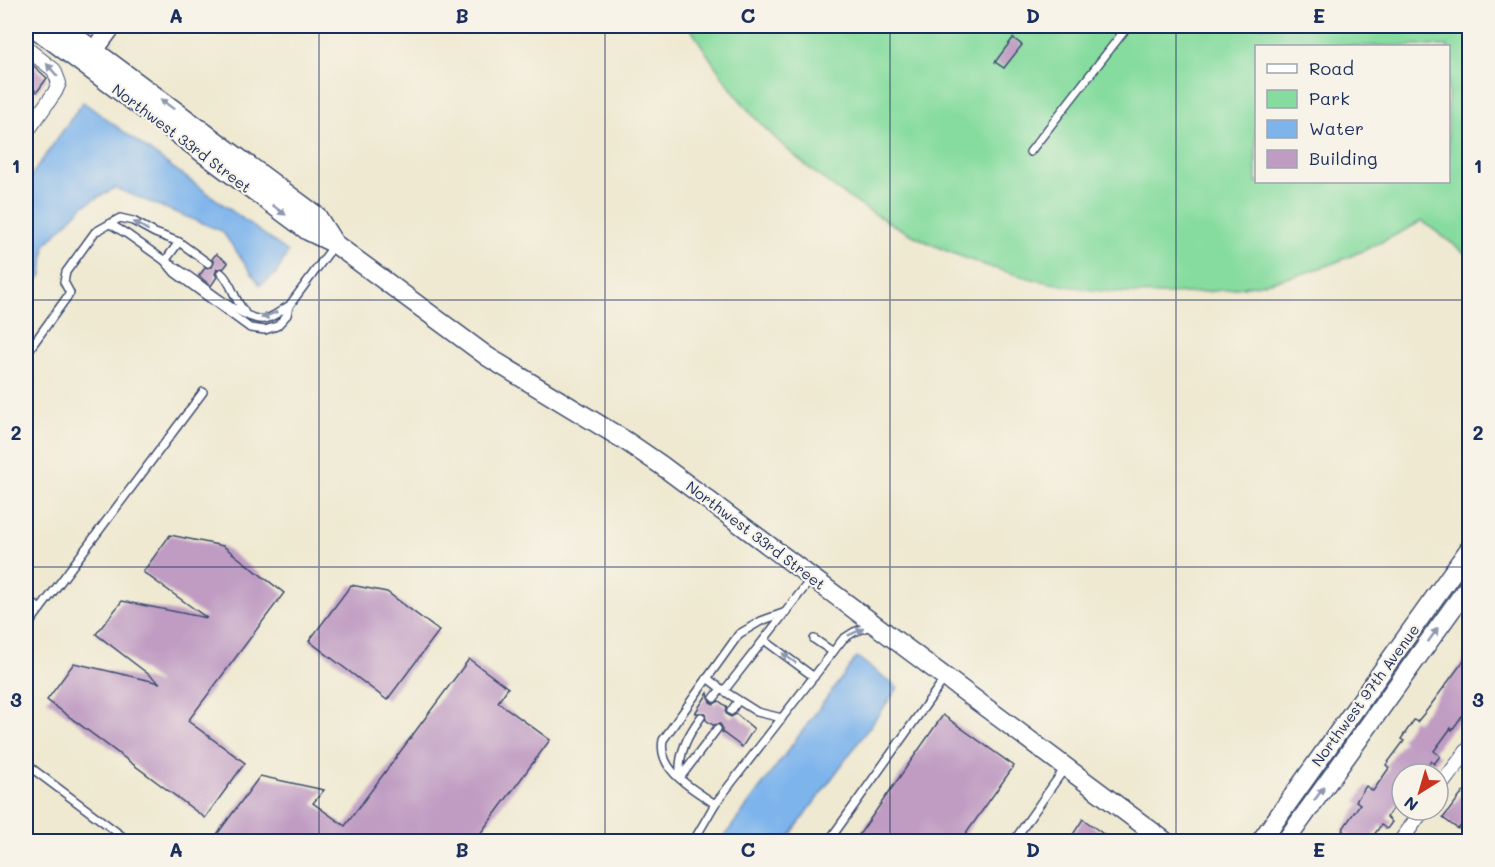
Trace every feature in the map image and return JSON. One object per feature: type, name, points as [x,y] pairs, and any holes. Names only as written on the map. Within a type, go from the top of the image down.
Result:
[{"type":"street","name":"Northwest 33rd Street","points":[[32,26],[89,57],[317,216],[335,244],[488,357],[655,460],[1166,842]]},
{"type":"street","name":"Northwest 33rd Street","points":[[61,26],[89,57]]},
{"type":"street","points":[[89,57],[112,26]]},
{"type":"street","points":[[26,48],[54,70],[59,83],[26,133]]},
{"type":"street","name":"Northwest 97th Avenue","points":[[1260,842],[1470,548]]},
{"type":"street","name":"Northwest 97th Avenue","points":[[1286,842],[1470,584]]},
{"type":"street","points":[[1450,775],[1466,757]]},
{"type":"street","points":[[1400,842],[1414,822]]},
{"type":"lane","points":[[1030,152],[1128,26]]},
{"type":"lane","points":[[26,354],[70,293],[64,282],[66,272],[95,232],[120,218],[179,242],[208,263]]},
{"type":"lane","points":[[110,224],[165,261],[178,267],[225,303],[248,315],[263,319],[289,306]]},
{"type":"lane","points":[[165,261],[179,242]]},
{"type":"lane","points":[[165,261],[175,273],[250,328],[265,330],[277,326],[287,315],[289,306],[335,244]]},
{"type":"lane","points":[[221,273],[226,278],[238,303],[248,315]]},
{"type":"lane","points":[[26,628],[203,392]]},
{"type":"lane","points":[[714,698],[764,640],[812,577]]},
{"type":"lane","points":[[26,598],[40,609]]},
{"type":"lane","points":[[715,804],[680,778],[665,762],[661,748],[663,740],[744,631],[761,621],[786,612]]},
{"type":"lane","points":[[693,842],[715,804],[833,652],[848,635],[875,624]]},
{"type":"lane","points":[[814,639],[833,652]]},
{"type":"lane","points":[[764,640],[814,677]]},
{"type":"lane","points":[[828,842],[946,677]]},
{"type":"lane","points":[[707,678],[756,712],[782,718]]},
{"type":"lane","points":[[731,711],[738,701]]},
{"type":"lane","points":[[680,778],[681,755],[686,739],[700,717]]},
{"type":"lane","points":[[680,778],[717,729]]},
{"type":"lane","points":[[26,764],[130,842]]},
{"type":"lane","points":[[1013,842],[1066,767]]},
{"type":"path","points":[[26,94],[36,102]]},
{"type":"green space","points":[[689,26],[1469,26],[1469,256],[1422,221],[1339,261],[1311,271],[1238,288],[1164,294],[1090,290],[1018,275],[948,251],[882,218],[820,177],[764,127],[724,78]]},
{"type":"water","points":[[83,102],[288,252],[276,274],[260,285],[222,231],[115,188],[84,205],[45,245],[42,275],[26,298],[26,183]]},
{"type":"water","points":[[857,657],[898,688],[786,841],[721,841]]},
{"type":"building","points":[[1013,38],[1022,45],[1004,68],[995,62]]},
{"type":"building","points":[[26,59],[47,78],[37,92],[26,83]]},
{"type":"building","points":[[216,254],[228,263],[224,268],[217,269],[215,274],[217,277],[211,286],[199,276],[205,268],[212,267],[214,263],[212,259]]},
{"type":"building","points":[[170,535],[223,546],[284,593],[188,721],[245,763],[205,818],[47,700],[74,663],[160,683],[96,634],[122,601],[207,618],[143,572]]},
{"type":"building","points":[[351,585],[387,592],[439,631],[387,700],[309,641]]},
{"type":"building","points":[[1470,652],[1470,711],[1464,718],[1462,716],[1452,730],[1451,728],[1434,751],[1440,756],[1436,762],[1390,762],[1390,813],[1387,817],[1392,822],[1387,829],[1381,825],[1369,842],[1358,842],[1342,830],[1360,804],[1356,801],[1366,786],[1373,791],[1389,768],[1386,765],[1404,741],[1401,739],[1414,720],[1417,722]]},
{"type":"building","points":[[469,659],[508,688],[498,702],[550,740],[474,842],[221,842],[215,837],[260,776],[324,790],[313,803],[345,826]]},
{"type":"building","points":[[708,693],[710,702],[714,704],[719,701],[727,707],[725,711],[727,715],[731,717],[736,714],[754,729],[742,747],[722,732],[720,724],[713,725],[706,720],[705,713],[695,713]]},
{"type":"building","points":[[943,715],[1014,766],[960,842],[854,842]]},
{"type":"building","points":[[1464,791],[1470,795],[1470,814],[1458,829],[1448,822],[1450,809]]},
{"type":"building","points":[[1083,819],[1114,842],[1068,842]]}]
